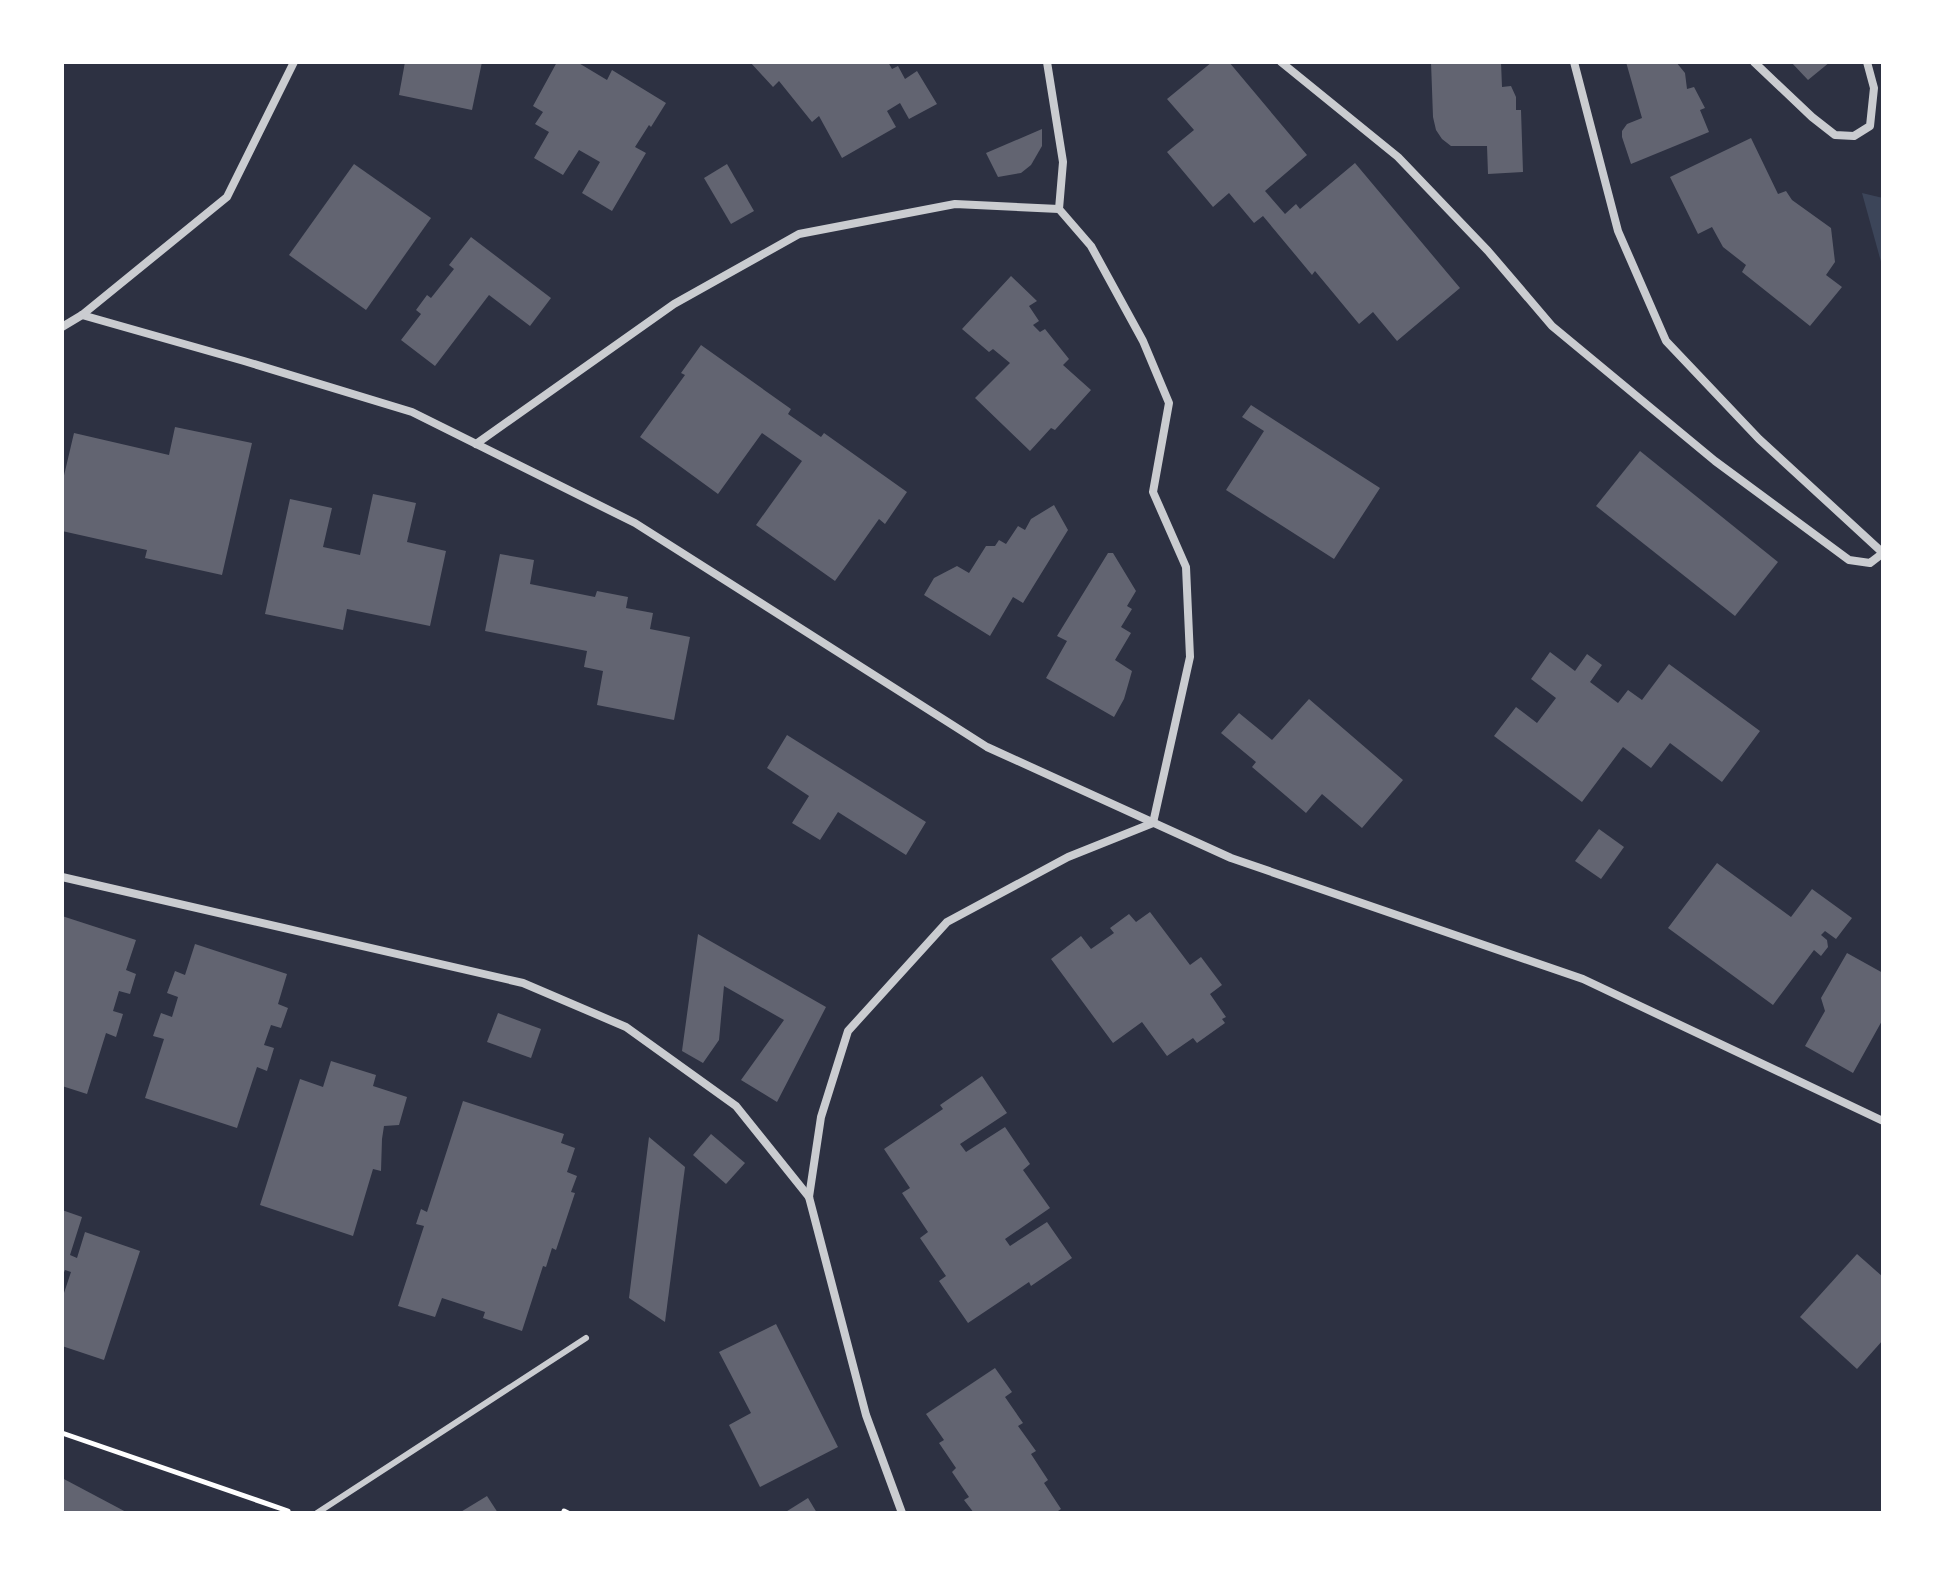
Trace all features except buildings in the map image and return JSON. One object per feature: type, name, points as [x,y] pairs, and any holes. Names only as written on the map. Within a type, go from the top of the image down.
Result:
[{"type":"street","points":[[62,327],[82,315],[227,197],[294,62]]},
{"type":"street","points":[[1047,62],[1063,162],[1059,209],[1091,246],[1143,341],[1169,403],[1153,492],[1186,567],[1190,657],[1153,823]]},
{"type":"street","points":[[1281,62],[1398,157],[1488,251],[1552,326],[1703,451],[1849,560],[1870,563],[1883,553],[1759,439],[1666,341],[1618,231],[1574,62]]},
{"type":"street","points":[[1754,62],[1835,135],[1854,136],[1870,126],[1874,88],[1867,62]]},
{"type":"street","points":[[476,444],[674,304],[799,234],[955,204],[1059,209]]},
{"type":"street","points":[[82,315],[412,412],[635,523],[987,747],[1231,858],[1583,979],[1883,1121]]},
{"type":"street","points":[[902,1513],[866,1415],[809,1197],[821,1117],[848,1031],[947,922],[1068,857],[1153,823]]},
{"type":"street","points":[[62,877],[523,983],[626,1027],[736,1106],[809,1197]]},
{"type":"lane","points":[[317,1513],[586,1338]]},
{"type":"path","points":[[62,1433],[293,1513]]},
{"type":"shaded area","points":[[1862,193],[1883,198],[1883,269]]}]
